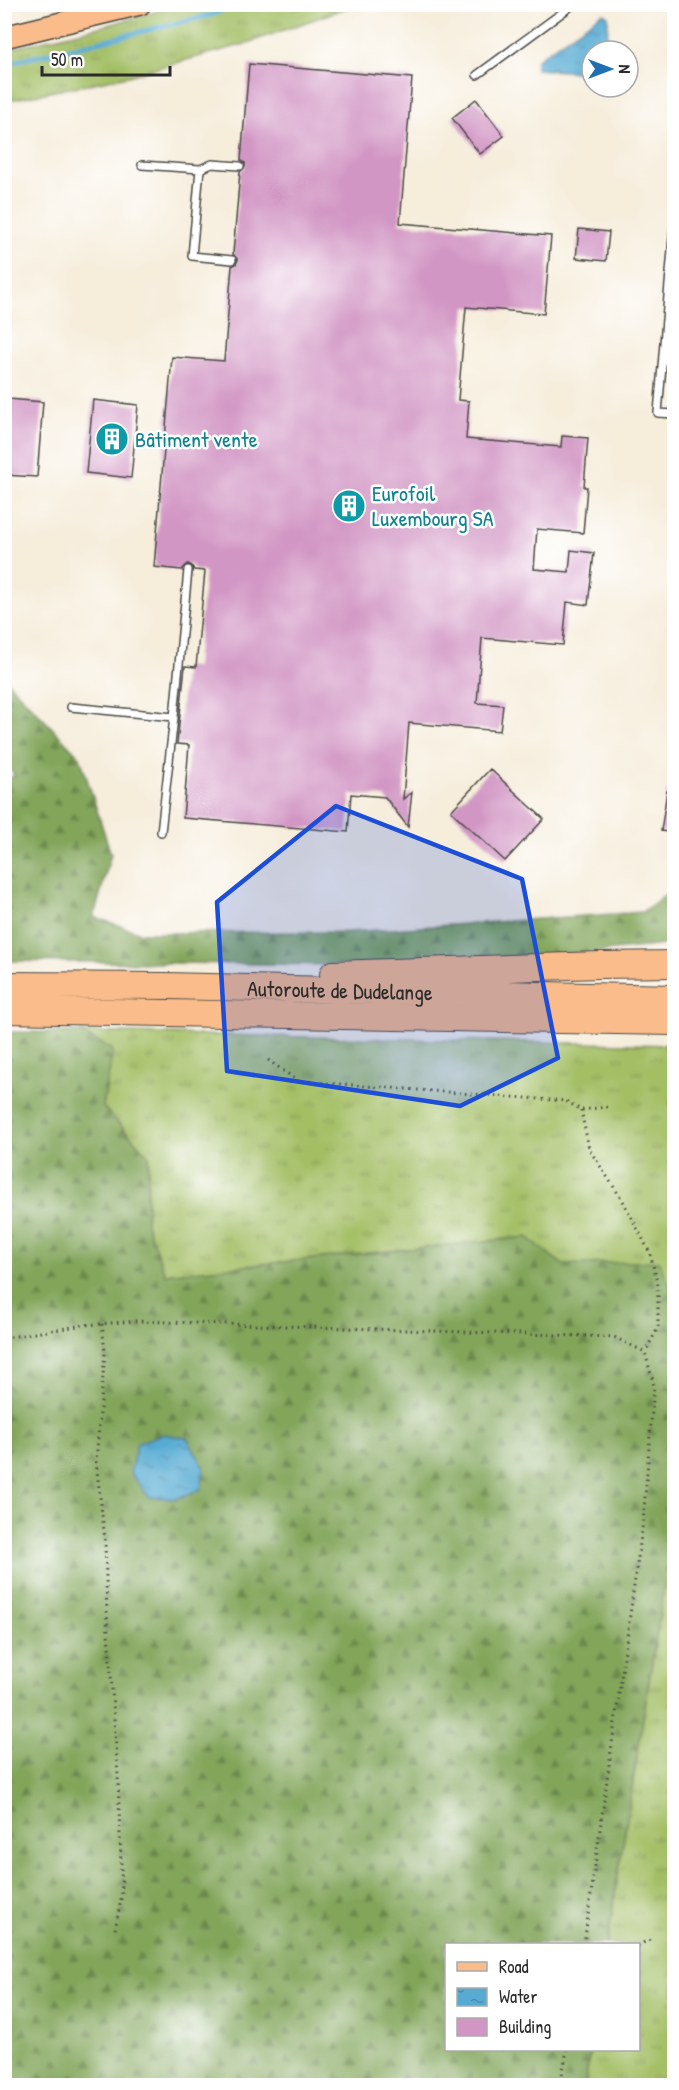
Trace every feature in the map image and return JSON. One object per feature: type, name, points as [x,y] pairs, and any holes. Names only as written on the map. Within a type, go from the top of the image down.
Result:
[{"type":"highway","points":[[600,965],[675,955]]},
{"type":"highway","points":[[166,986],[348,974],[675,964]]},
{"type":"highway","name":"Autoroute de Dudelange","points":[[4,985],[166,986],[675,998]]},
{"type":"highway","name":"Autoroute de Dudelange","points":[[4,1010],[675,1022]]},
{"type":"main road","points":[[4,37],[140,4]]},
{"type":"lane","points":[[477,75],[574,4]]},
{"type":"lane","points":[[142,165],[200,169],[212,164],[240,166]]},
{"type":"lane","points":[[200,169],[192,256],[232,260]]},
{"type":"lane","points":[[675,226],[658,413],[675,414]]},
{"type":"lane","points":[[161,832],[188,570]]},
{"type":"lane","points":[[71,707],[174,717]]},
{"type":"path","points":[[268,1060],[298,1081],[566,1101],[581,1110],[607,1107]]},
{"type":"path","points":[[581,1110],[589,1149],[623,1201],[650,1253],[658,1285],[658,1328],[645,1353],[654,1386],[643,1522],[584,1943]]},
{"type":"path","points":[[4,1338],[137,1321],[614,1337],[645,1353]]},
{"type":"path","points":[[102,1324],[105,1352],[96,1462],[105,1540],[118,1787],[122,1894],[115,1930]]},
{"type":"path","points":[[640,1945],[648,1940],[653,1942]]},
{"type":"path","points":[[560,2085],[567,2051]]},
{"type":"highlighted area","points":[[336,806],[522,879],[558,1058],[460,1106],[227,1071],[217,902]]},
{"type":"green space","points":[[179,5],[354,5],[245,44],[128,76],[5,101],[5,50]]},
{"type":"green space","points":[[4,678],[80,757],[111,854],[94,917],[141,933],[348,932],[642,912],[674,888],[674,944],[594,952],[348,965],[5,961],[5,779],[15,776],[5,764]]},
{"type":"green space","points":[[5,1032],[79,1032],[113,1050],[103,1107],[149,1156],[146,1224],[165,1274],[527,1237],[563,1265],[659,1261],[674,1296],[674,1525],[607,1943],[445,1943],[445,2051],[590,2051],[585,2085],[5,2086]],"holes":[[[204,1467],[201,1489],[176,1499]]]},
{"type":"green space","points":[[79,1032],[674,1045],[674,1296],[658,1261],[563,1265],[527,1237],[165,1274],[146,1224],[149,1156],[103,1107],[112,1050]]},
{"type":"green space","points":[[674,1525],[674,2085],[585,2086],[590,2051],[640,2051],[640,1943],[607,1943]]},
{"type":"water","points":[[603,13],[608,16],[607,39],[580,39],[580,72],[536,69],[536,60]]},
{"type":"water","points":[[163,1434],[187,1438],[204,1467],[201,1489],[176,1499],[149,1497],[130,1473],[137,1443]]},
{"type":"building","name":"Eurofoil Luxembourg SA","points":[[249,64],[412,78],[400,223],[551,236],[544,314],[466,307],[458,400],[469,401],[466,439],[561,447],[562,436],[588,438],[583,533],[537,529],[534,569],[569,572],[571,550],[594,553],[588,605],[567,602],[563,645],[482,638],[477,703],[503,705],[500,731],[409,723],[403,799],[412,792],[408,827],[385,797],[351,794],[348,832],[183,818],[189,745],[177,744],[185,666],[196,667],[205,571],[194,570],[188,564],[182,570],[154,567],[172,357],[224,361],[232,266],[238,260],[233,254],[240,172],[245,167],[245,163],[241,160]]},
{"type":"building","points":[[476,99],[504,136],[480,154],[452,118]]},
{"type":"building","points":[[579,229],[609,232],[606,261],[576,258]]},
{"type":"building","points":[[8,399],[43,402],[37,477],[4,475]]},
{"type":"building","name":"Bâtiment vente","points":[[93,400],[138,405],[131,478],[86,473]]},
{"type":"building","points":[[490,769],[544,819],[505,861],[451,811]]},
{"type":"building","points":[[667,791],[675,792],[675,833],[661,831]]},
{"type":"waterway","points":[[4,64],[211,15],[238,4]]},
{"type":"place","name":"Bâtiment vente","points":[[112,439]]},
{"type":"place","name":"Eurofoil Luxembourg SA","points":[[349,506]]}]
